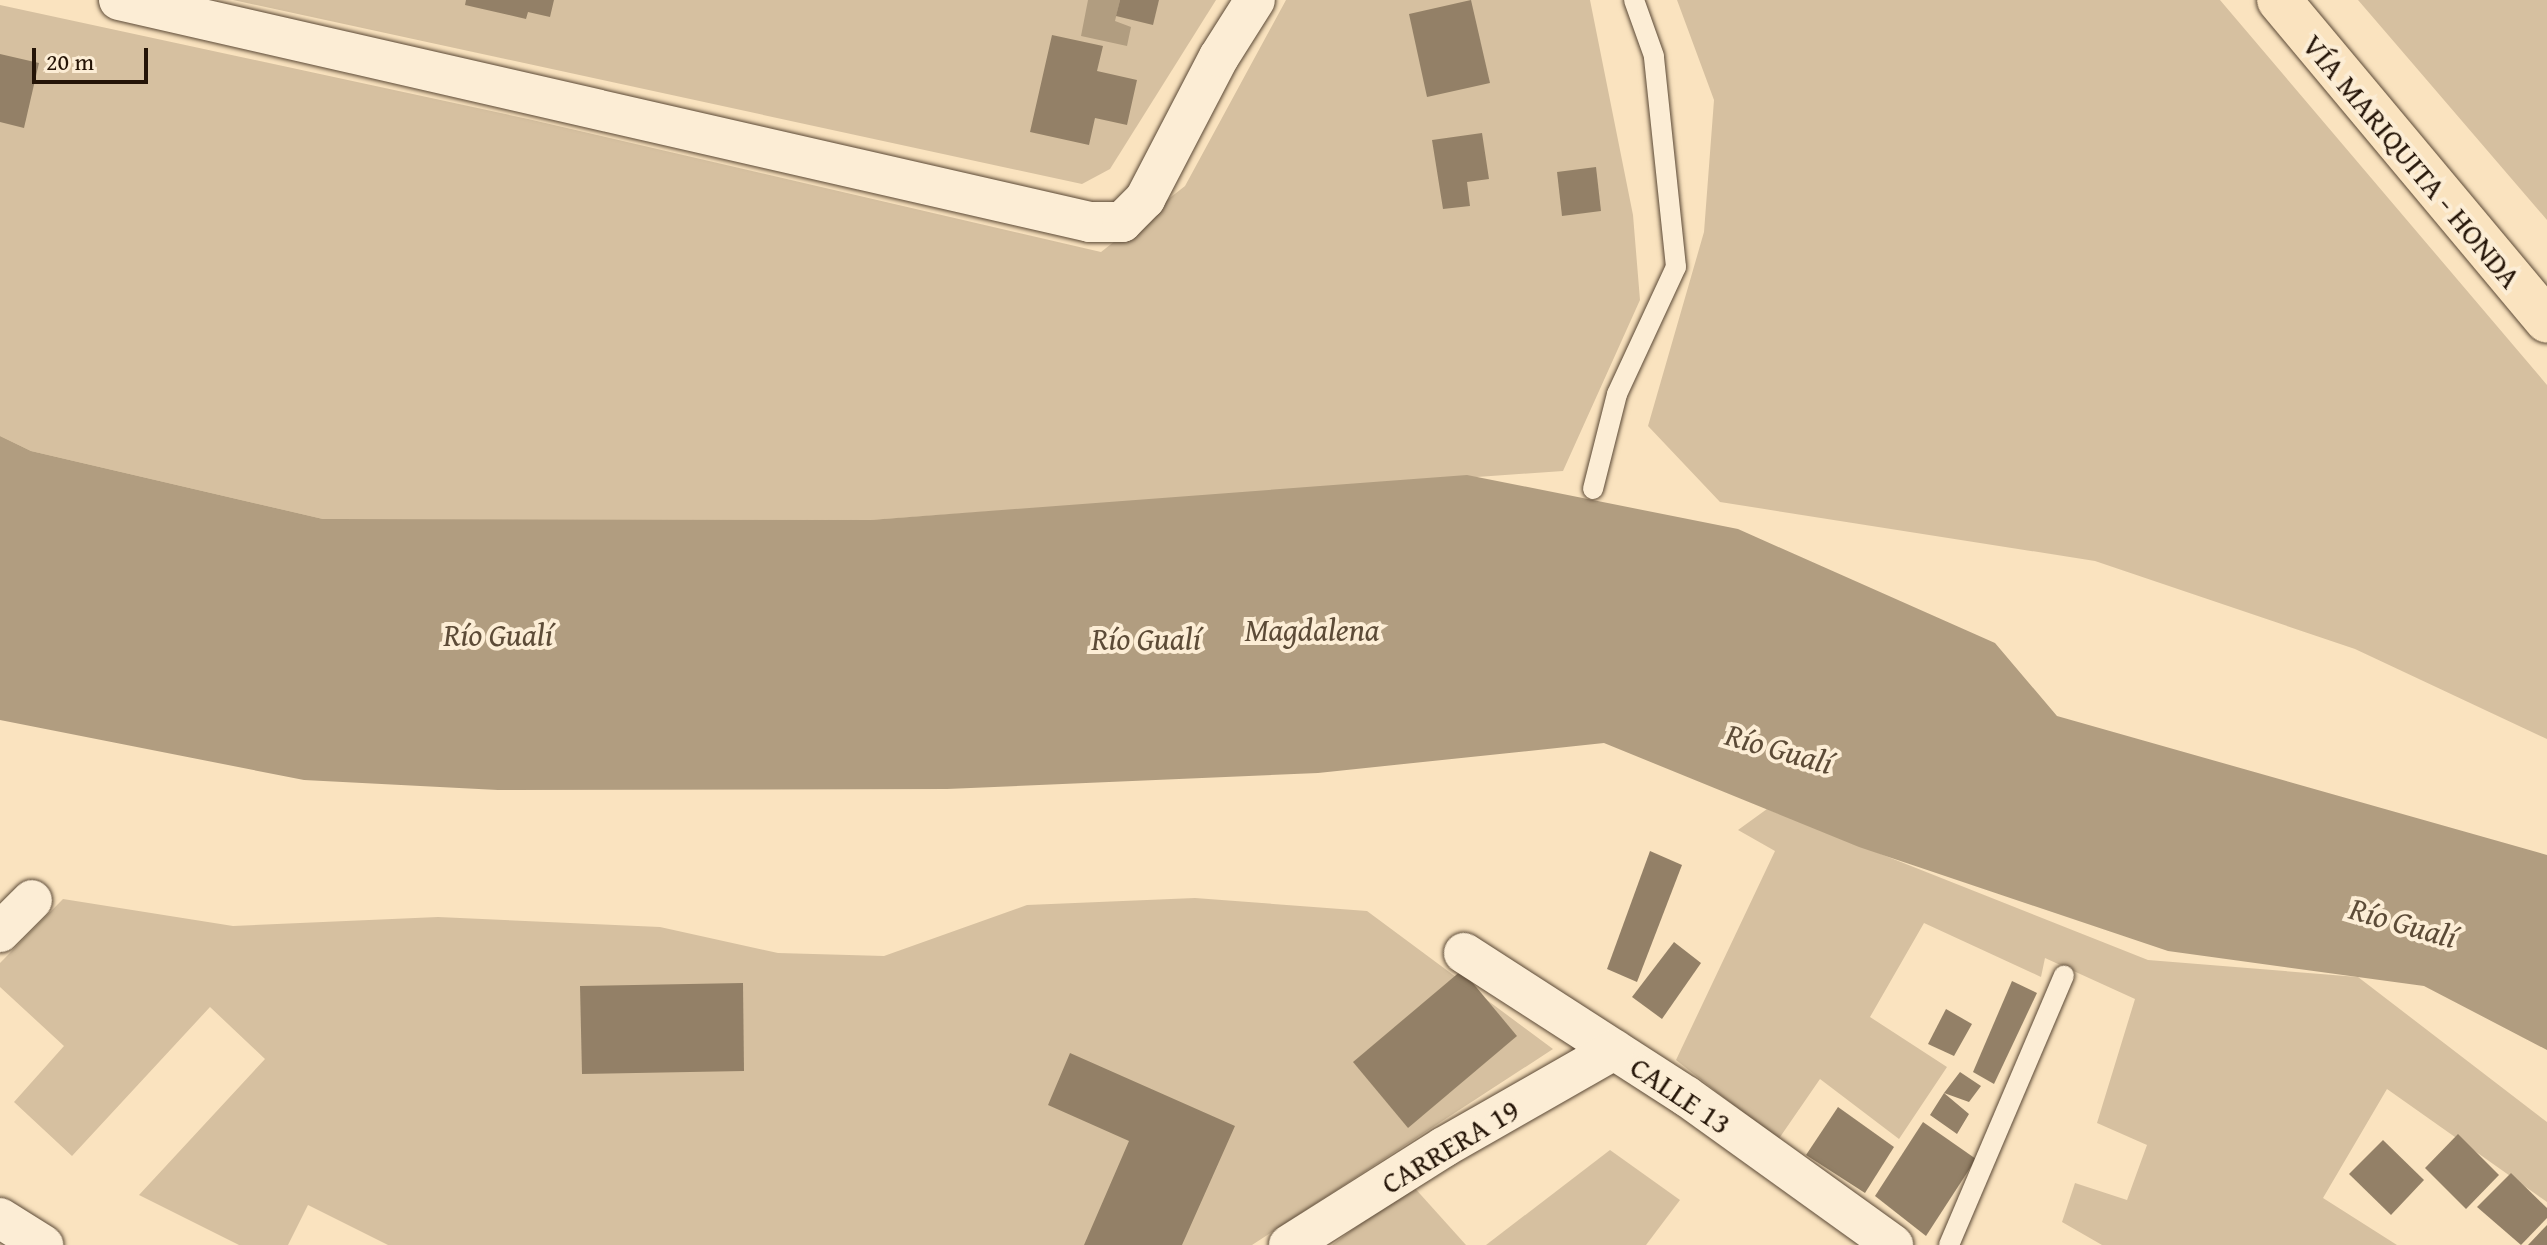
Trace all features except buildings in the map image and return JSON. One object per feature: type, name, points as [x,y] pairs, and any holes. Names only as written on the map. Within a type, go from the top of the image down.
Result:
[{"type":"highway","name":"VÍA MARIQUITA - HONDA","points":[[2279,0],[2547,321]]},
{"type":"street","points":[[119,0],[1090,222],[1122,222],[1145,199],[1219,57],[1255,0]]},
{"type":"street","points":[[0,932],[32,900]]},
{"type":"street","name":"CALLE 13","points":[[1464,953],[1614,1050],[1893,1245]]},
{"type":"street","name":"CARRERA 19","points":[[1289,1245],[1444,1147],[1614,1050]]},
{"type":"street","points":[[0,1218],[43,1245]]},
{"type":"lane","points":[[1593,489],[1617,394],[1676,267],[1654,56],[1634,0]]},
{"type":"lane","points":[[1949,1245],[2064,975]]},
{"type":"shaded area","points":[[233,0],[1216,0],[1110,169],[1082,184]]},
{"type":"shaded area","points":[[1286,0],[1590,0],[1633,215],[1640,300],[1563,471],[870,520],[323,519],[31,451],[0,436],[0,5],[528,119],[1101,252],[1185,186]]},
{"type":"shaded area","points":[[1677,0],[2220,0],[2547,385],[2547,739],[2355,649],[2095,561],[1720,502],[1648,426],[1704,232],[1714,100]]},
{"type":"shaded area","points":[[2358,0],[2547,0],[2547,220],[2389,36]]},
{"type":"shaded area","points":[[1767,809],[2148,960],[2358,977],[2547,1122],[2547,1202],[2387,1089],[2323,1198],[2397,1245],[2102,1245],[2062,1222],[2075,1183],[2127,1200],[2147,1145],[2097,1123],[2135,999],[2045,958],[2041,977],[1924,923],[1870,1017],[1947,1067],[1899,1139],[1820,1079],[1778,1140],[1676,1060],[1775,851],[1738,830]]},
{"type":"shaded area","points":[[1195,898],[1367,911],[1553,1049],[1252,1245],[388,1245],[308,1205],[288,1245],[239,1245],[139,1195],[265,1059],[210,1007],[72,1156],[14,1102],[64,1046],[0,987],[0,963],[63,899],[233,926],[438,917],[660,927],[778,953],[884,956],[1027,905]]},
{"type":"shaded area","points":[[1610,1150],[1680,1200],[1646,1245],[1486,1245]]},
{"type":"shaded area","points":[[1412,1185],[1466,1245],[1332,1245]]},
{"type":"water","points":[[1088,0],[1120,0],[1115,21],[1131,27],[1127,46],[1081,36]]},
{"type":"water","name":"Magdalena","points":[[0,436],[31,451],[323,519],[870,520],[1467,475],[1738,529],[1995,643],[2057,716],[2547,855],[2547,1050],[2424,986],[2168,951],[1859,847],[1604,743],[1318,773],[947,789],[498,790],[304,780],[0,720]]},
{"type":"water label","name":"Río Gualí","points":[[498,635]]},
{"type":"water label","name":"Río Gualí","points":[[1146,639]]},
{"type":"water label","name":"Río Gualí","points":[[1779,749]]},
{"type":"water label","name":"Río Gualí","points":[[2403,923]]}]
